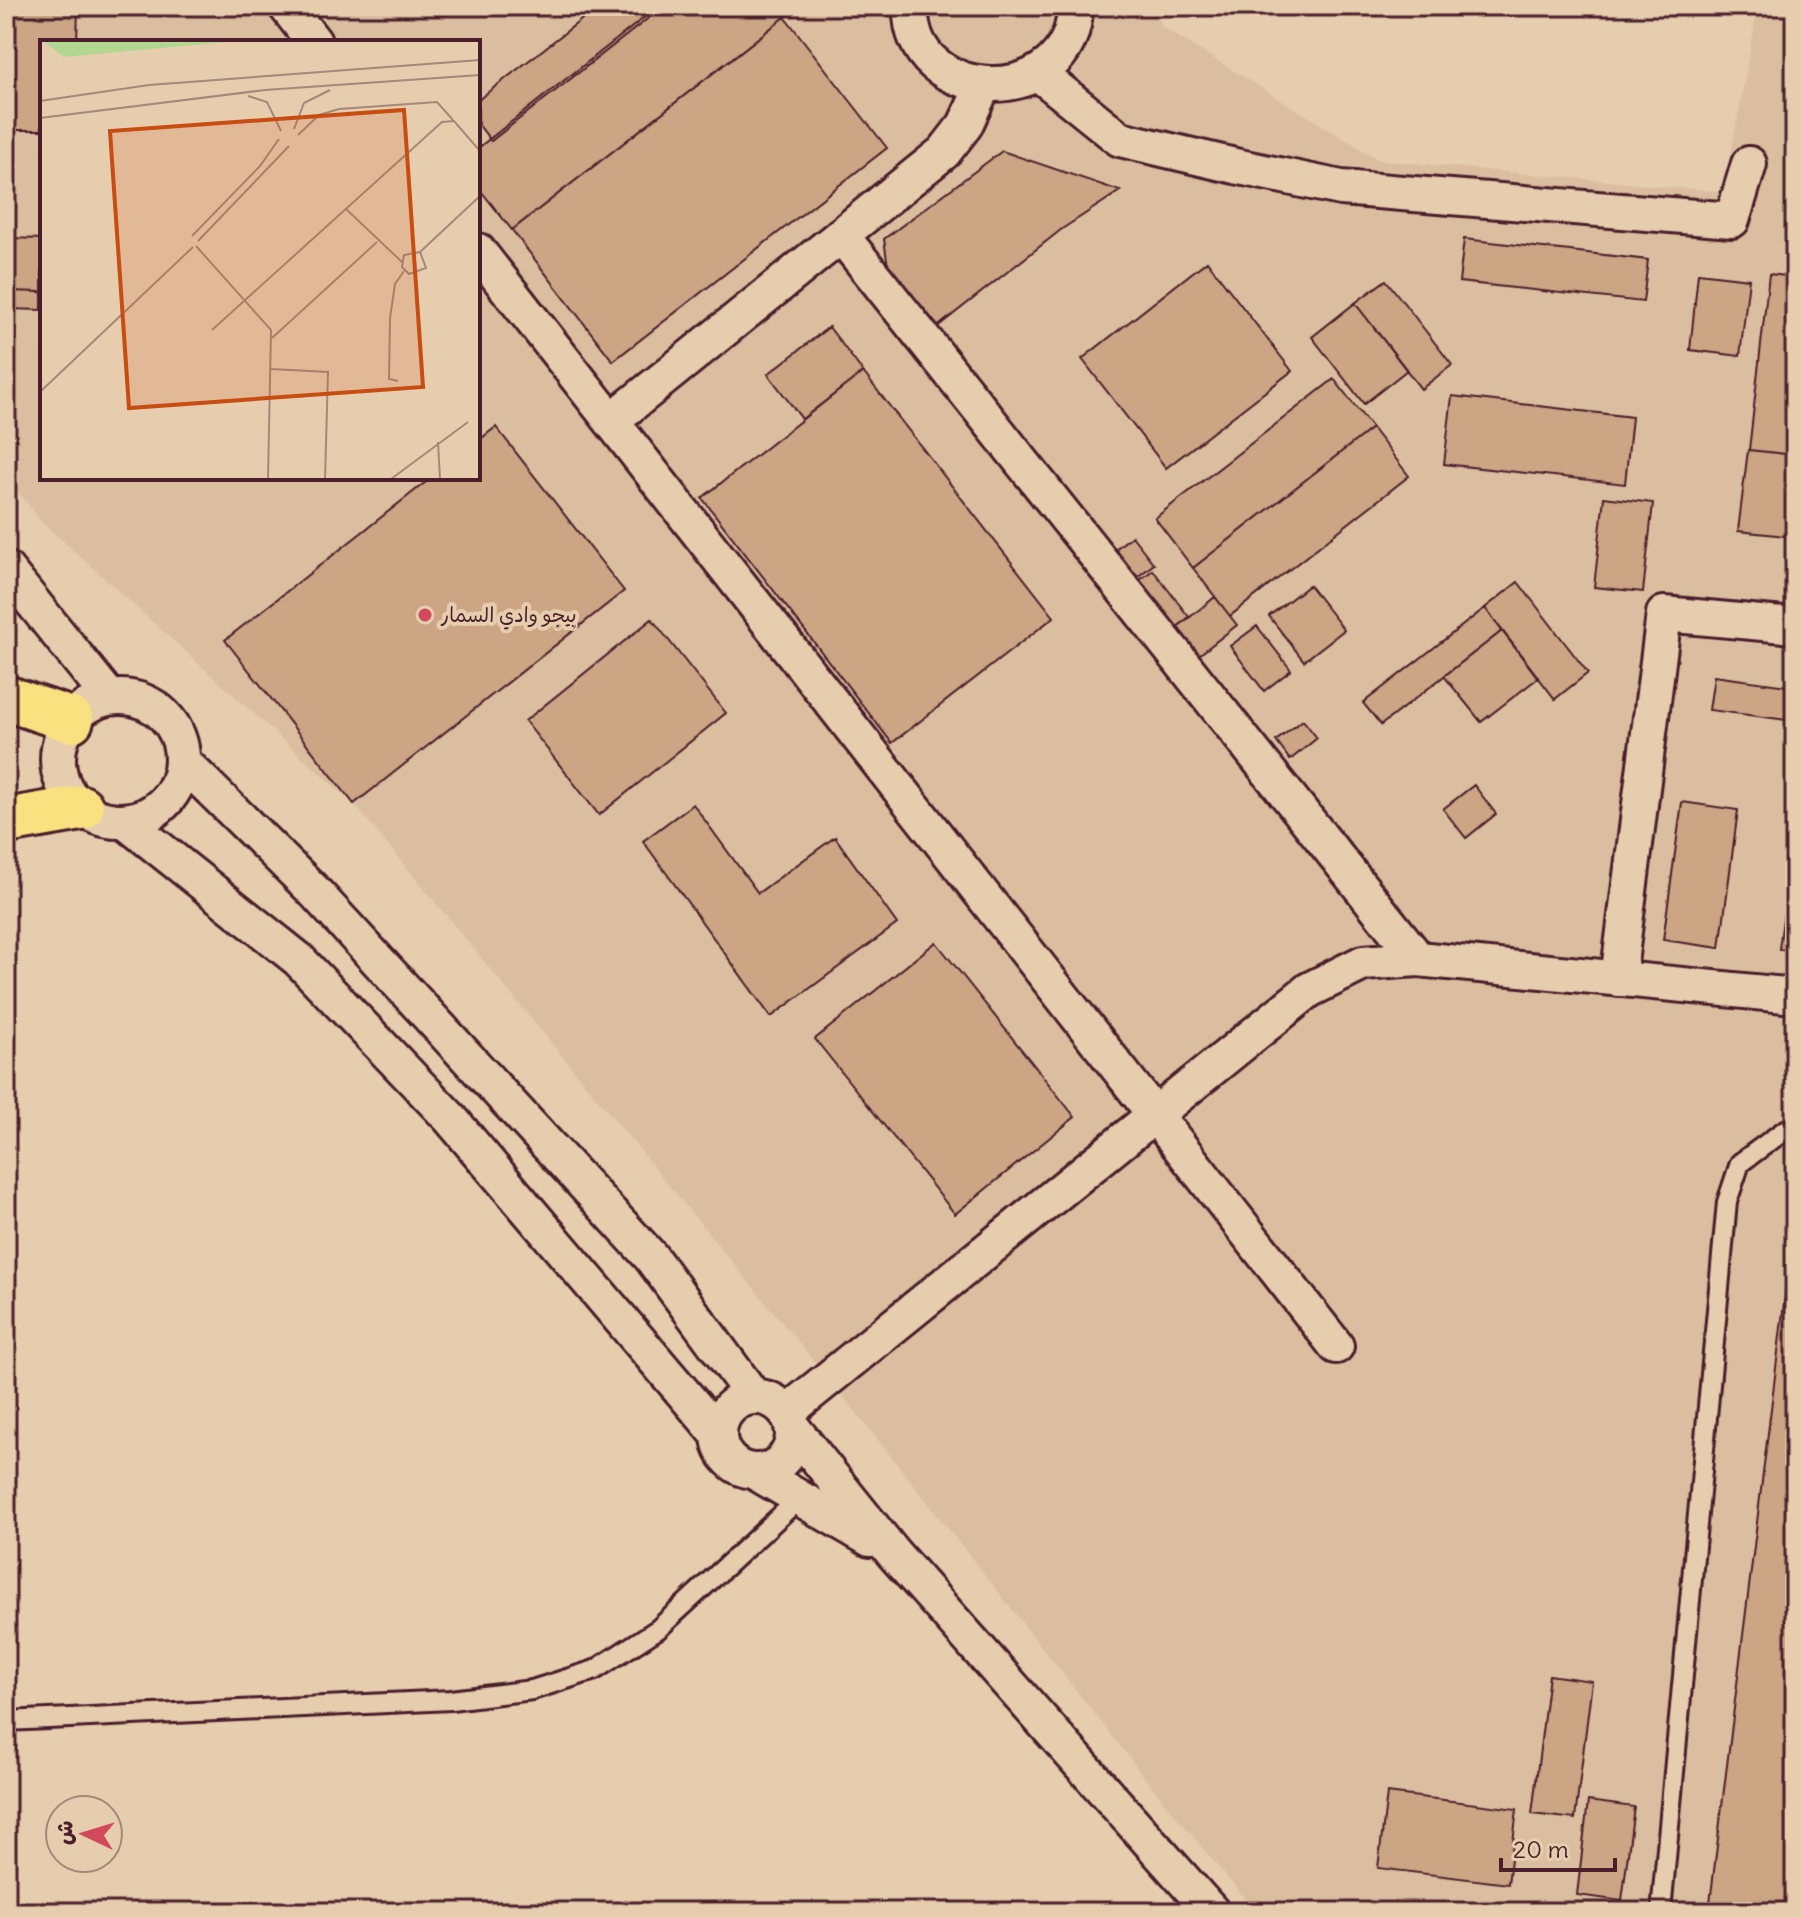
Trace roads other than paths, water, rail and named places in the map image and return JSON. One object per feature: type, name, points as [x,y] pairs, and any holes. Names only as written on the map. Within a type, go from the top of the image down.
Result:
[{"type":"highway","points":[[6,698],[71,720]]},
{"type":"highway","points":[[6,821],[81,808]]},
{"type":"street","points":[[286,6],[312,40]]},
{"type":"street","points":[[911,6],[920,42],[937,65],[956,78],[983,86],[1012,84],[1038,73],[1064,45],[1075,18],[1075,6]]},
{"type":"street","points":[[1038,73],[1120,139],[1341,188],[1732,220],[1749,164]]},
{"type":"street","points":[[611,421],[944,152],[965,125],[983,86]]},
{"type":"street","points":[[841,235],[1418,959]]},
{"type":"street","points":[[480,254],[1336,1346]]},
{"type":"street","points":[[6,569],[109,697]]},
{"type":"street","points":[[1618,979],[1664,614],[1795,626]]},
{"type":"street","points":[[109,697],[138,700],[161,712],[176,734],[182,761],[168,799],[156,810],[126,822],[102,819],[81,808],[69,797],[58,767],[62,735],[71,720],[83,709],[109,697]]},
{"type":"street","points":[[182,761],[323,900],[651,1257],[754,1397],[777,1404],[894,1554],[1212,1912]]},
{"type":"street","points":[[126,822],[298,959],[450,1118],[719,1435],[725,1457],[744,1470],[755,1472],[801,1497],[894,1554]]},
{"type":"street","points":[[789,1420],[1309,990],[1363,963],[1418,959],[1795,996]]},
{"type":"street","points":[[719,1435],[725,1413],[733,1405],[754,1397]]},
{"type":"street","points":[[755,1472],[778,1465],[786,1456],[791,1446],[789,1420]]},
{"type":"lane","points":[[1661,1912],[1727,1202],[1740,1163],[1785,1130],[1795,1131]]},
{"type":"lane","points":[[6,1721],[451,1700],[532,1690],[595,1670],[658,1629],[801,1497]]},
{"type":"place","name":"بيجو وادي السمار","points":[[425,615]]}]
